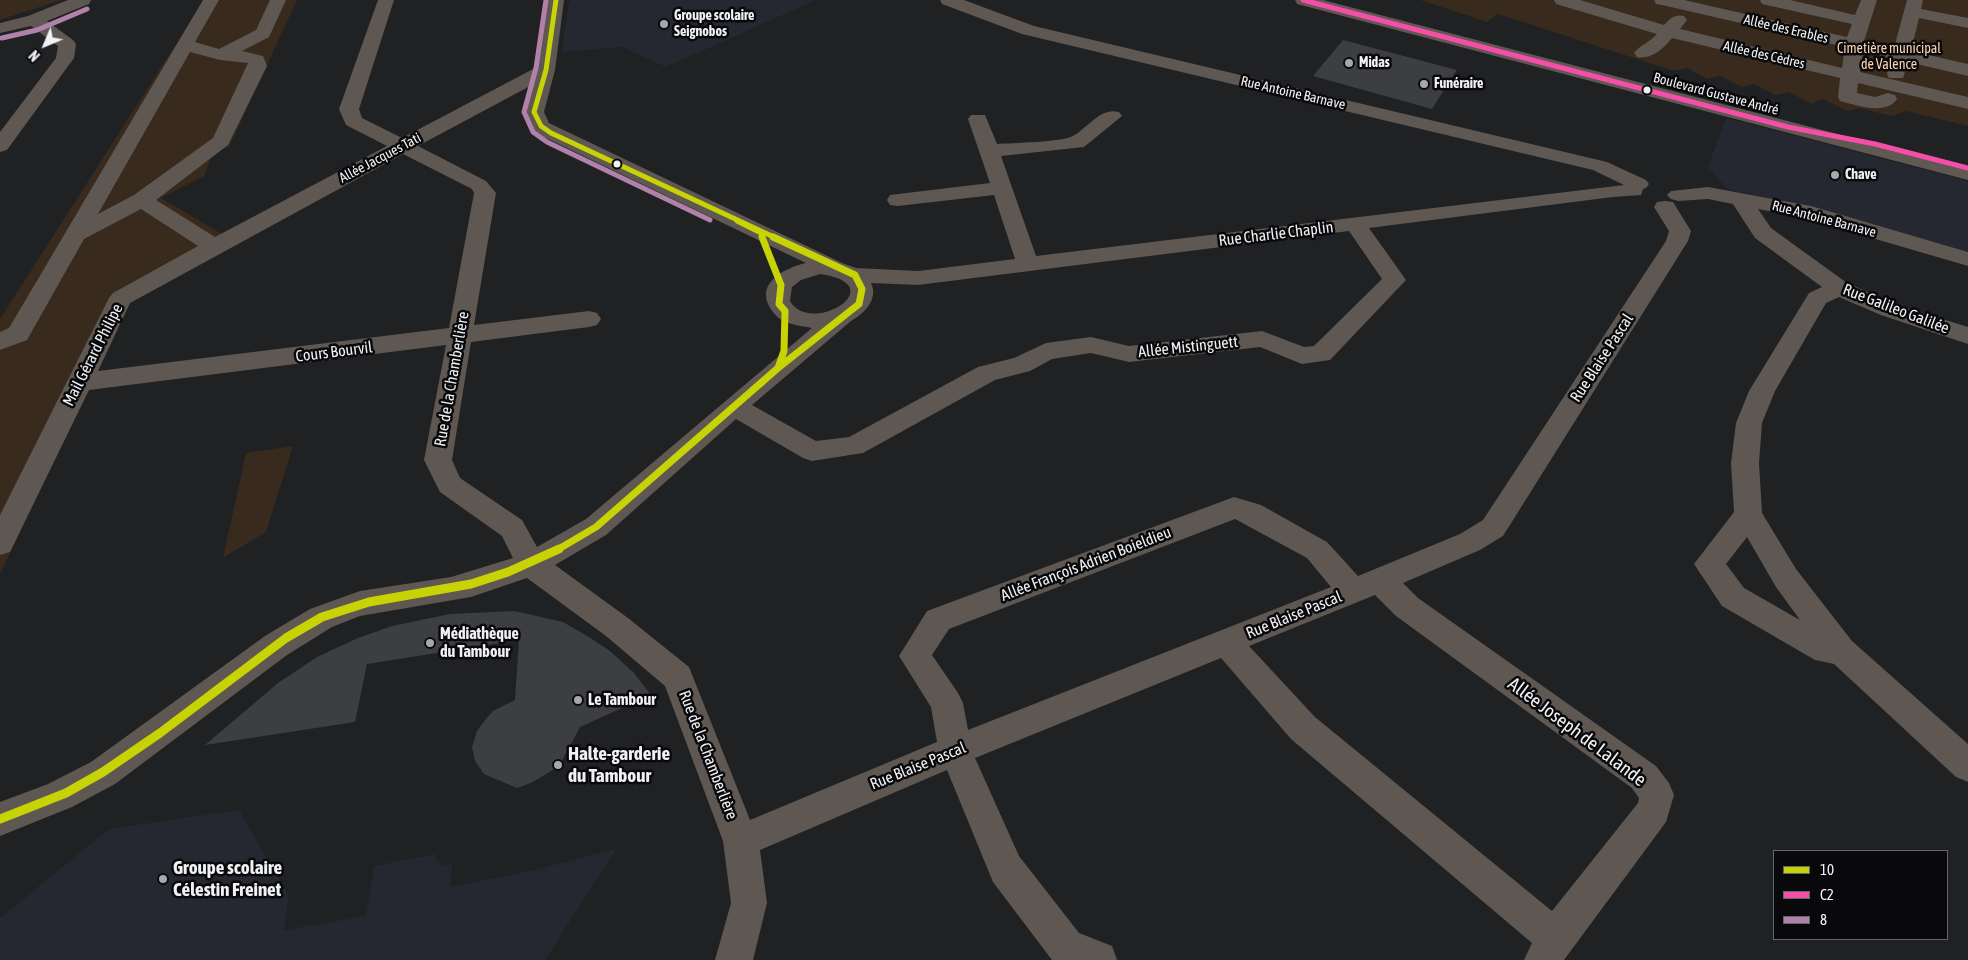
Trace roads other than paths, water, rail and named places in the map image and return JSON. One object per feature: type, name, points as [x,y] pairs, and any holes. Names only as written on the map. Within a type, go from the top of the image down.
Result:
[{"type":"main road","name":"Boulevard Gustave André","points":[[1303,0],[1968,174]]},
{"type":"main road","name":"Boulevard Gustave André","points":[[1347,0],[1968,158]]},
{"type":"street","points":[[0,28],[34,20],[83,0]]},
{"type":"street","points":[[0,342],[18,334],[211,0]]},
{"type":"street","points":[[167,78],[220,55],[263,33],[278,0]]},
{"type":"street","name":"Rue de la Chamberlière","points":[[386,0],[349,109],[353,120],[479,185],[485,193],[438,460],[450,485],[512,528],[532,564],[617,627],[678,677],[741,841],[749,903],[734,960]]},
{"type":"street","points":[[0,819],[84,784],[115,765],[277,644],[334,611],[452,589],[494,578],[532,564],[563,548],[596,527],[778,368],[850,310],[863,294],[862,284],[855,276],[550,133],[541,126],[534,112],[546,70],[556,0]]},
{"type":"street","name":"Rue Antoine Barnave","points":[[948,0],[1028,30],[1600,166],[1637,188],[1638,198],[1648,203],[1672,201],[1708,193],[1740,198],[1803,211],[1968,259]]},
{"type":"street","name":"Allée des Cèdres","points":[[1562,0],[1669,32],[1851,76],[1890,92],[1968,104]]},
{"type":"street","name":"Allée des Erables","points":[[1662,0],[1862,17],[1902,51],[1968,70]]},
{"type":"street","points":[[1768,0],[1862,17]]},
{"type":"street","points":[[1811,0],[1862,17]]},
{"type":"street","points":[[1643,53],[1658,44],[1693,2]]},
{"type":"street","points":[[1862,17],[1847,97],[1876,103],[1890,92],[1914,6],[1968,23]]},
{"type":"street","points":[[3,138],[65,58],[67,44],[34,20]]},
{"type":"street","points":[[75,235],[142,200],[221,141],[258,66],[257,60],[249,57],[220,55],[185,45]]},
{"type":"street","points":[[1902,51],[1968,60]]},
{"type":"street","name":"Allée Jacques Tati","points":[[214,246],[546,70]]},
{"type":"street","points":[[1890,92],[1968,118]]},
{"type":"street","points":[[989,152],[1076,143],[1112,116]]},
{"type":"street","points":[[978,119],[1028,265]]},
{"type":"street","points":[[898,200],[1002,188]]},
{"type":"street","name":"Rue Charlie Chaplin","points":[[855,276],[918,278],[1637,188]]},
{"type":"street","name":"Rue Galileo Galilée","points":[[1740,198],[1763,233],[1839,288],[1889,310],[1968,336]]},
{"type":"street","points":[[142,200],[214,246]]},
{"type":"street","name":"Rue Blaise Pascal","points":[[741,841],[955,750],[1366,586],[1470,542],[1493,528],[1677,241],[1680,231],[1672,201]]},
{"type":"street","name":"Allée Mistinguett","points":[[735,407],[812,451],[854,446],[987,373],[1021,365],[1046,351],[1091,345],[1129,354],[1262,339],[1302,356],[1321,354],[1394,280],[1355,224]]},
{"type":"street","points":[[761,233],[781,285]]},
{"type":"street","name":"Mail Gérard Philipe","points":[[0,544],[122,298],[214,246]]},
{"type":"street","points":[[833,267],[808,268],[788,278],[781,285],[778,297],[779,304],[793,317],[817,322],[850,310]]},
{"type":"street","name":"Rue Charlie Chaplin","points":[[850,310],[918,278]]},
{"type":"street","points":[[1839,288],[1817,298],[1762,391],[1749,423],[1745,463],[1748,514],[1786,578],[1841,651],[1968,766]]},
{"type":"street","points":[[778,368],[784,351],[785,311]]},
{"type":"street","name":"Cours Bourvil","points":[[80,382],[459,337],[589,319]]},
{"type":"street","name":"Allée François Adrien Boieldieu","points":[[955,750],[947,703],[915,656],[938,620],[1234,508],[1251,513],[1317,550],[1366,586]]},
{"type":"street","points":[[1748,514],[1709,564],[1733,597],[1826,650],[1841,651]]},
{"type":"street","name":"Allée Joseph de Lalande","points":[[1226,642],[1303,728],[1549,949],[1654,810],[1656,795],[1644,777],[1407,607],[1366,586]]},
{"type":"street","points":[[955,750],[1006,869],[1066,947],[1098,960]]},
{"type":"place","name":"Groupe scolaire Seignobos","points":[[664,24]]},
{"type":"place","name":"Midas","points":[[1349,63]]},
{"type":"place","name":"Funéraire","points":[[1424,84]]},
{"type":"place","name":"Chave","points":[[1835,175]]},
{"type":"place","name":"Médiathèque du Tambour","points":[[430,643]]},
{"type":"place","name":"Le Tambour","points":[[578,700]]},
{"type":"place","name":"Halte-garderie du Tambour","points":[[558,765]]},
{"type":"place","name":"Groupe scolaire Célestin Freinet","points":[[163,879]]},
{"type":"park label","name":"Cimetière municipal de Valence","points":[[1889,58]]}]
